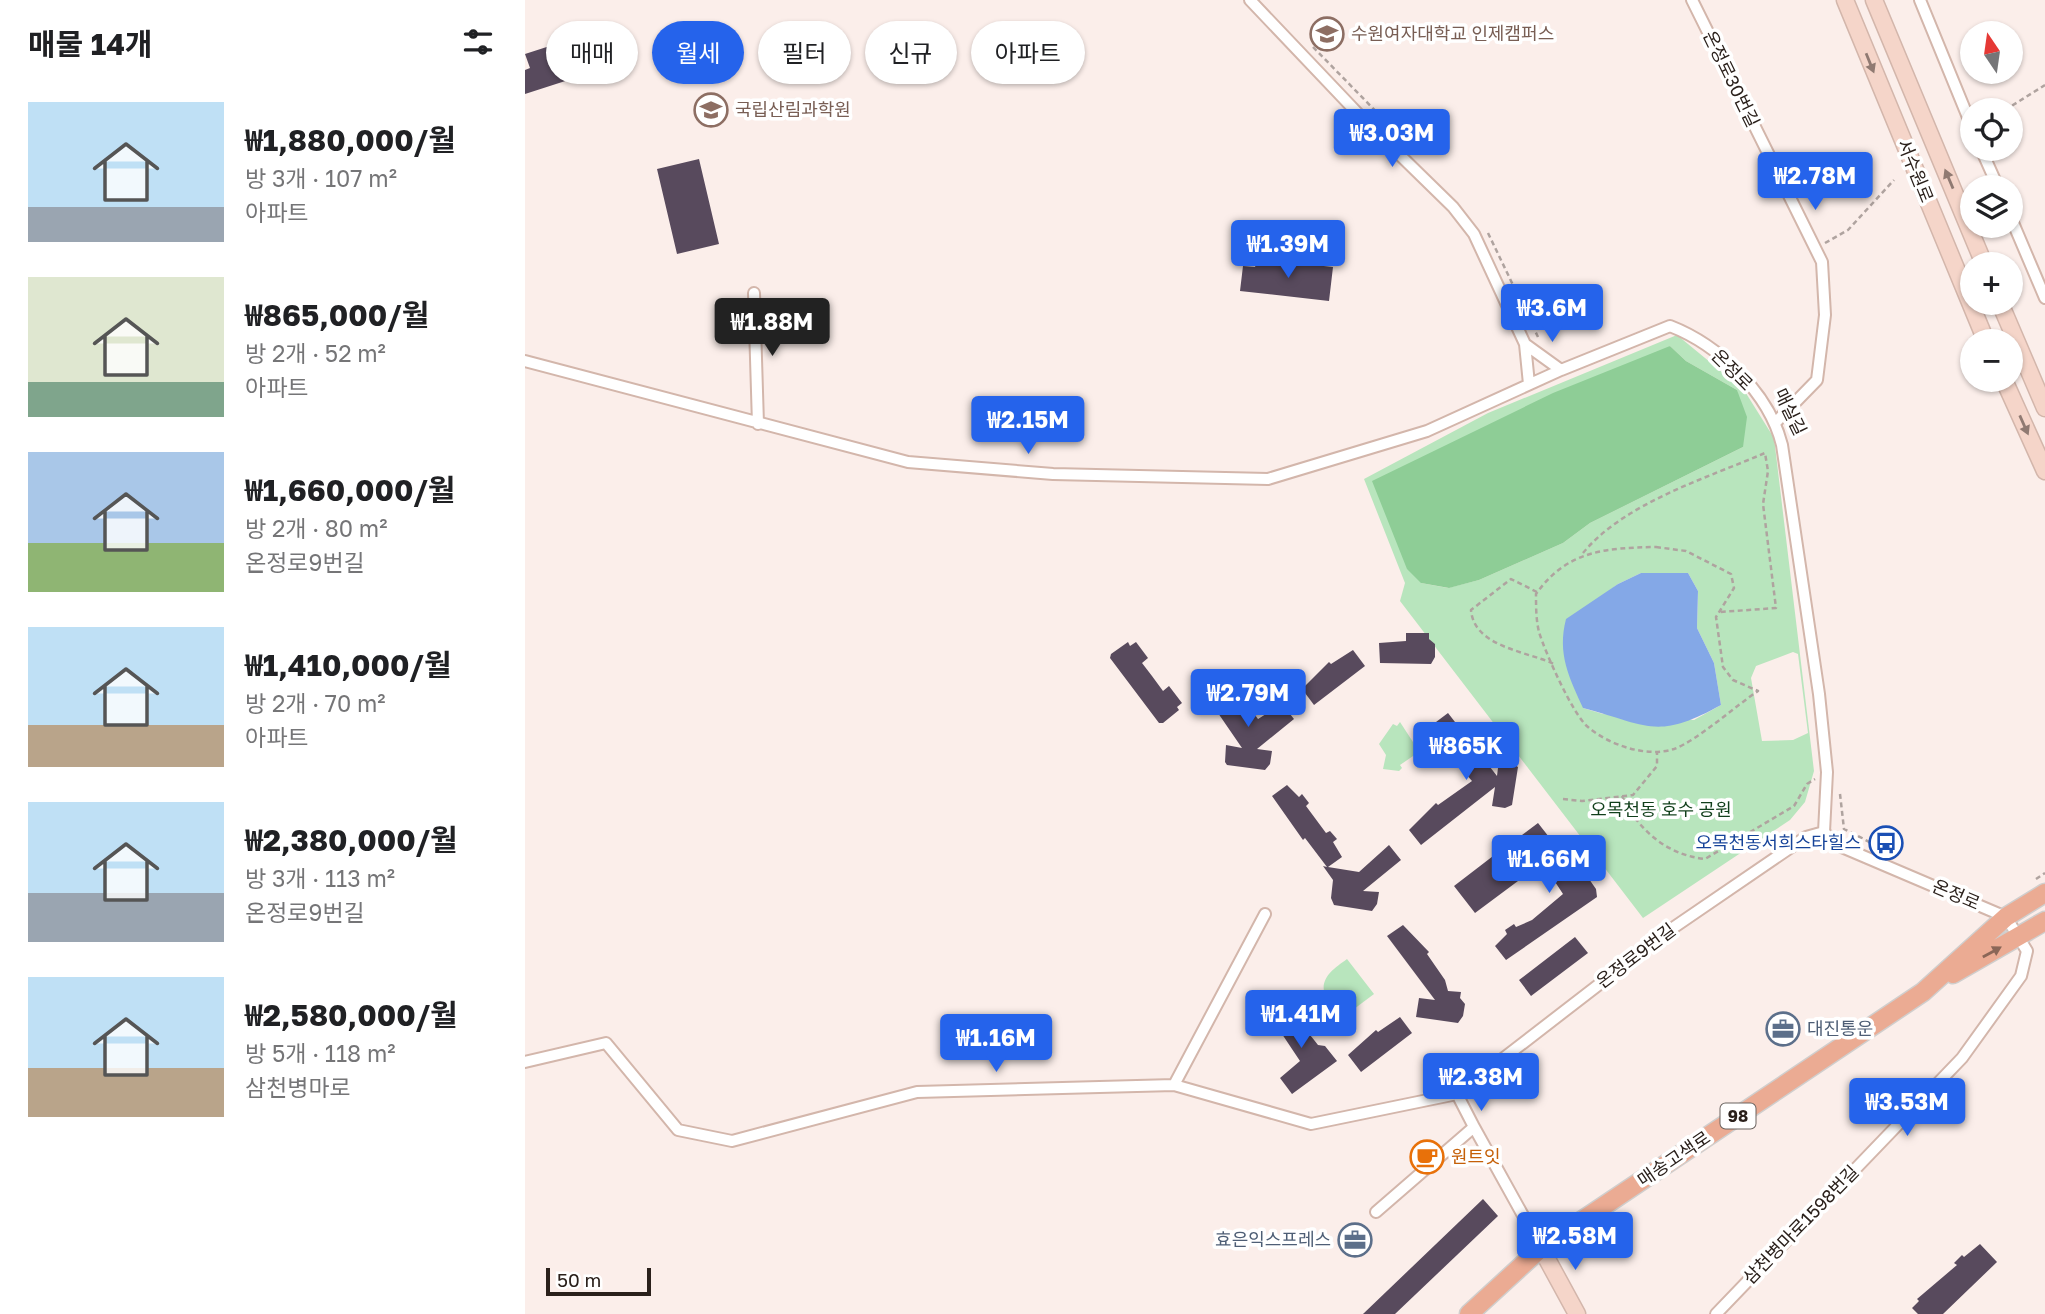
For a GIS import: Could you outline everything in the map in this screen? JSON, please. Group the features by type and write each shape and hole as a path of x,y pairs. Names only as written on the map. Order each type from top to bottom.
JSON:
{"main road":[{"name":"매송고색로","path":"1923,992 2040,886"},
{"name":"매송고색로","path":"1469,1314 1541,1248 1923,992 2045,921"}],"street":[{"path":"1250,0 1365,121 1453,207 1474,234 1525,344 1529,384"},
{"name":"온정로30번길","path":"1692,0 1822,262 1825,315 1817,380 1776,422"},
{"name":"서수원로","path":"1845,0 1981,329"},
{"name":"서수원로","path":"1874,0 1979,252"},
{"path":"1920,0 1960,98"},
{"path":"2020,238 2045,298"},
{"path":"754,293 758,424"},
{"path":"2005,315 2045,408"},
{"name":"온정로","path":"1561,370 1670,326 1695,336 1749,384 1776,422 1817,680 1827,772 1824,832 1837,845 2006,917"},
{"path":"1525,344 1561,370"},
{"path":"525,361 908,462 1053,474 1268,479 1427,431 1561,370"},
{"path":"2009,392 2045,471"},
{"name":"온정로9번길","path":"1457,1094 1667,932 1806,837 1824,832"},
{"path":"1174,1085 1265,914"},
{"path":"2006,917 2019,937"},
{"name":"삼천병마로1598번길","path":"1716,1314 1962,1058 2021,976 2027,951 2019,937"},
{"path":"525,1062 606,1043 678,1130 732,1141 917,1092 1174,1085 1311,1124 1457,1094 1577,1314"},
{"path":"1376,1212 1474,1127"}],"path":[{"path":"1305,38 1399,135"},
{"path":"2023,99 2045,85"},
{"path":"1816,248 1848,230 1894,180"},
{"path":"1481,224 1490,235 1538,338 1546,345"},
{"path":"1581,554 1656,547 1686,551 1731,573 1734,588 1716,617 1723,667 1733,680 1758,691 1687,743 1672,750 1647,753 1622,746 1588,727 1573,709 1539,631 1537,592 1547,578 1581,554 1594,539 1632,513 1765,453 1768,471 1763,504 1776,608 1720,612"},
{"path":"1537,592 1511,579 1481,600 1471,610 1472,618 1490,641 1533,654 1554,664"},
{"path":"1563,799 1582,801 1633,795 1657,766 1657,752"},
{"path":"1622,796 1631,816 1646,832 1667,847 1691,858 1705,859 1794,806 1807,784 1827,772"},
{"path":"1839,789 1844,829 1902,859"},
{"path":"2040,886 2045,873"}],"green space":[{"name":"오목천동 호수 공원","path":"1677,335 1744,390 1774,438 1814,771 1805,802 1790,820 1643,918 1400,601 1405,583 1364,479 1488,413","holes":["1670,346 1686,361 1737,390 1743,447 1590,523 1563,543 1479,580 1448,588 1421,583","1641,573 1688,573 1698,591 1697,628 1714,663 1721,705 1694,720 1603,714 1583,708 1597,600 1618,584","1793,652 1798,654 1808,733 1793,740 1762,741 1751,678 1756,666"]},
{"path":"1670,346 1686,361 1737,390 1747,417 1743,447 1590,523 1563,543 1479,580 1449,588 1421,583 1407,569 1372,481 1553,393"},
{"path":"1400,722 1413,742 1416,754 1400,765 1402,768 1399,771 1383,769 1386,755 1379,744 1393,724 1397,726"},
{"path":"1347,959 1374,994 1354,1009 1342,1010 1326,999 1324,986 1332,971"}],"water":[{"path":"1641,573 1688,573 1698,591 1697,628 1714,663 1721,705 1681,723 1666,726 1638,724 1583,708 1566,665 1563,643 1566,619 1618,584"}],"building":[{"path":"546,47 546,84 556,84 525,94 525,70 530,68 525,54"},
{"path":"699,159 719,244 677,254 657,169"},
{"path":"1258,259 1333,267 1329,301 1240,291 1243,266 1255,267"},
{"path":"1406,633 1429,633 1429,639 1435,644 1435,657 1431,664 1380,663 1379,643 1406,641"},
{"path":"1128,642 1130,646 1136,642 1148,658 1142,663 1163,691 1169,686 1182,703 1177,707 1179,710 1163,723 1159,723 1110,658 1111,654"},
{"path":"1353,650 1365,666 1314,705 1302,689 1329,662 1331,664"},
{"path":"1222,686 1234,698 1242,698 1258,719 1282,704 1294,719 1257,749 1272,751 1270,764 1265,770 1227,765 1225,762 1226,745 1242,748 1207,697"},
{"path":"1448,713 1497,776 1499,760 1511,762 1518,767 1512,805 1505,808 1492,806 1495,787 1421,845 1409,830 1436,803 1438,805 1472,781 1444,749 1446,747 1432,725"},
{"path":"1287,785 1299,797 1302,794 1309,803 1306,806 1326,833 1330,831 1337,839 1333,842 1342,857 1328,867 1359,872 1389,845 1401,860 1363,891 1379,892 1377,904 1372,911 1334,905 1331,898 1333,880 1323,866 1327,867 1305,838 1303,840 1272,796"},
{"path":"1538,823 1581,878 1589,879 1596,889 1597,897 1506,960 1495,946 1507,934 1505,930 1514,924 1516,927 1532,920 1563,894 1544,865 1541,867 1534,858 1537,856 1522,835"},
{"path":"1497,853 1518,881 1475,913 1454,886"},
{"path":"1403,925 1429,952 1427,954 1445,980 1448,991 1461,992 1460,998 1465,1004 1463,1016 1458,1023 1416,1017 1419,998 1435,1000 1387,936"},
{"path":"1575,937 1588,953 1531,996 1519,980"},
{"path":"1285,1005 1296,1017 1300,1014 1307,1023 1303,1026 1318,1045 1325,1046 1337,1061 1292,1094 1280,1078 1300,1061 1270,1016"},
{"path":"1400,1017 1412,1033 1361,1072 1348,1055 1376,1030 1378,1032"},
{"path":"1483,1199 1498,1216 1395,1314 1363,1314"},
{"path":"1980,1244 1997,1262 1943,1314 1918,1314 1912,1308 1919,1301 1917,1299 1957,1265 1954,1263 1962,1255 1964,1257"}],"place":[{"name":"수원여자대학교 인제캠퍼스","path":"1327,34"},
{"name":"국립산림과학원","path":"711,110"},
{"name":"오목천동서희스타힐스","path":"1886,843"},
{"name":"대진통운","path":"1783,1029"},
{"name":"원트잇","path":"1427,1157"},
{"name":"효은익스프레스","path":"1355,1240"}]}
